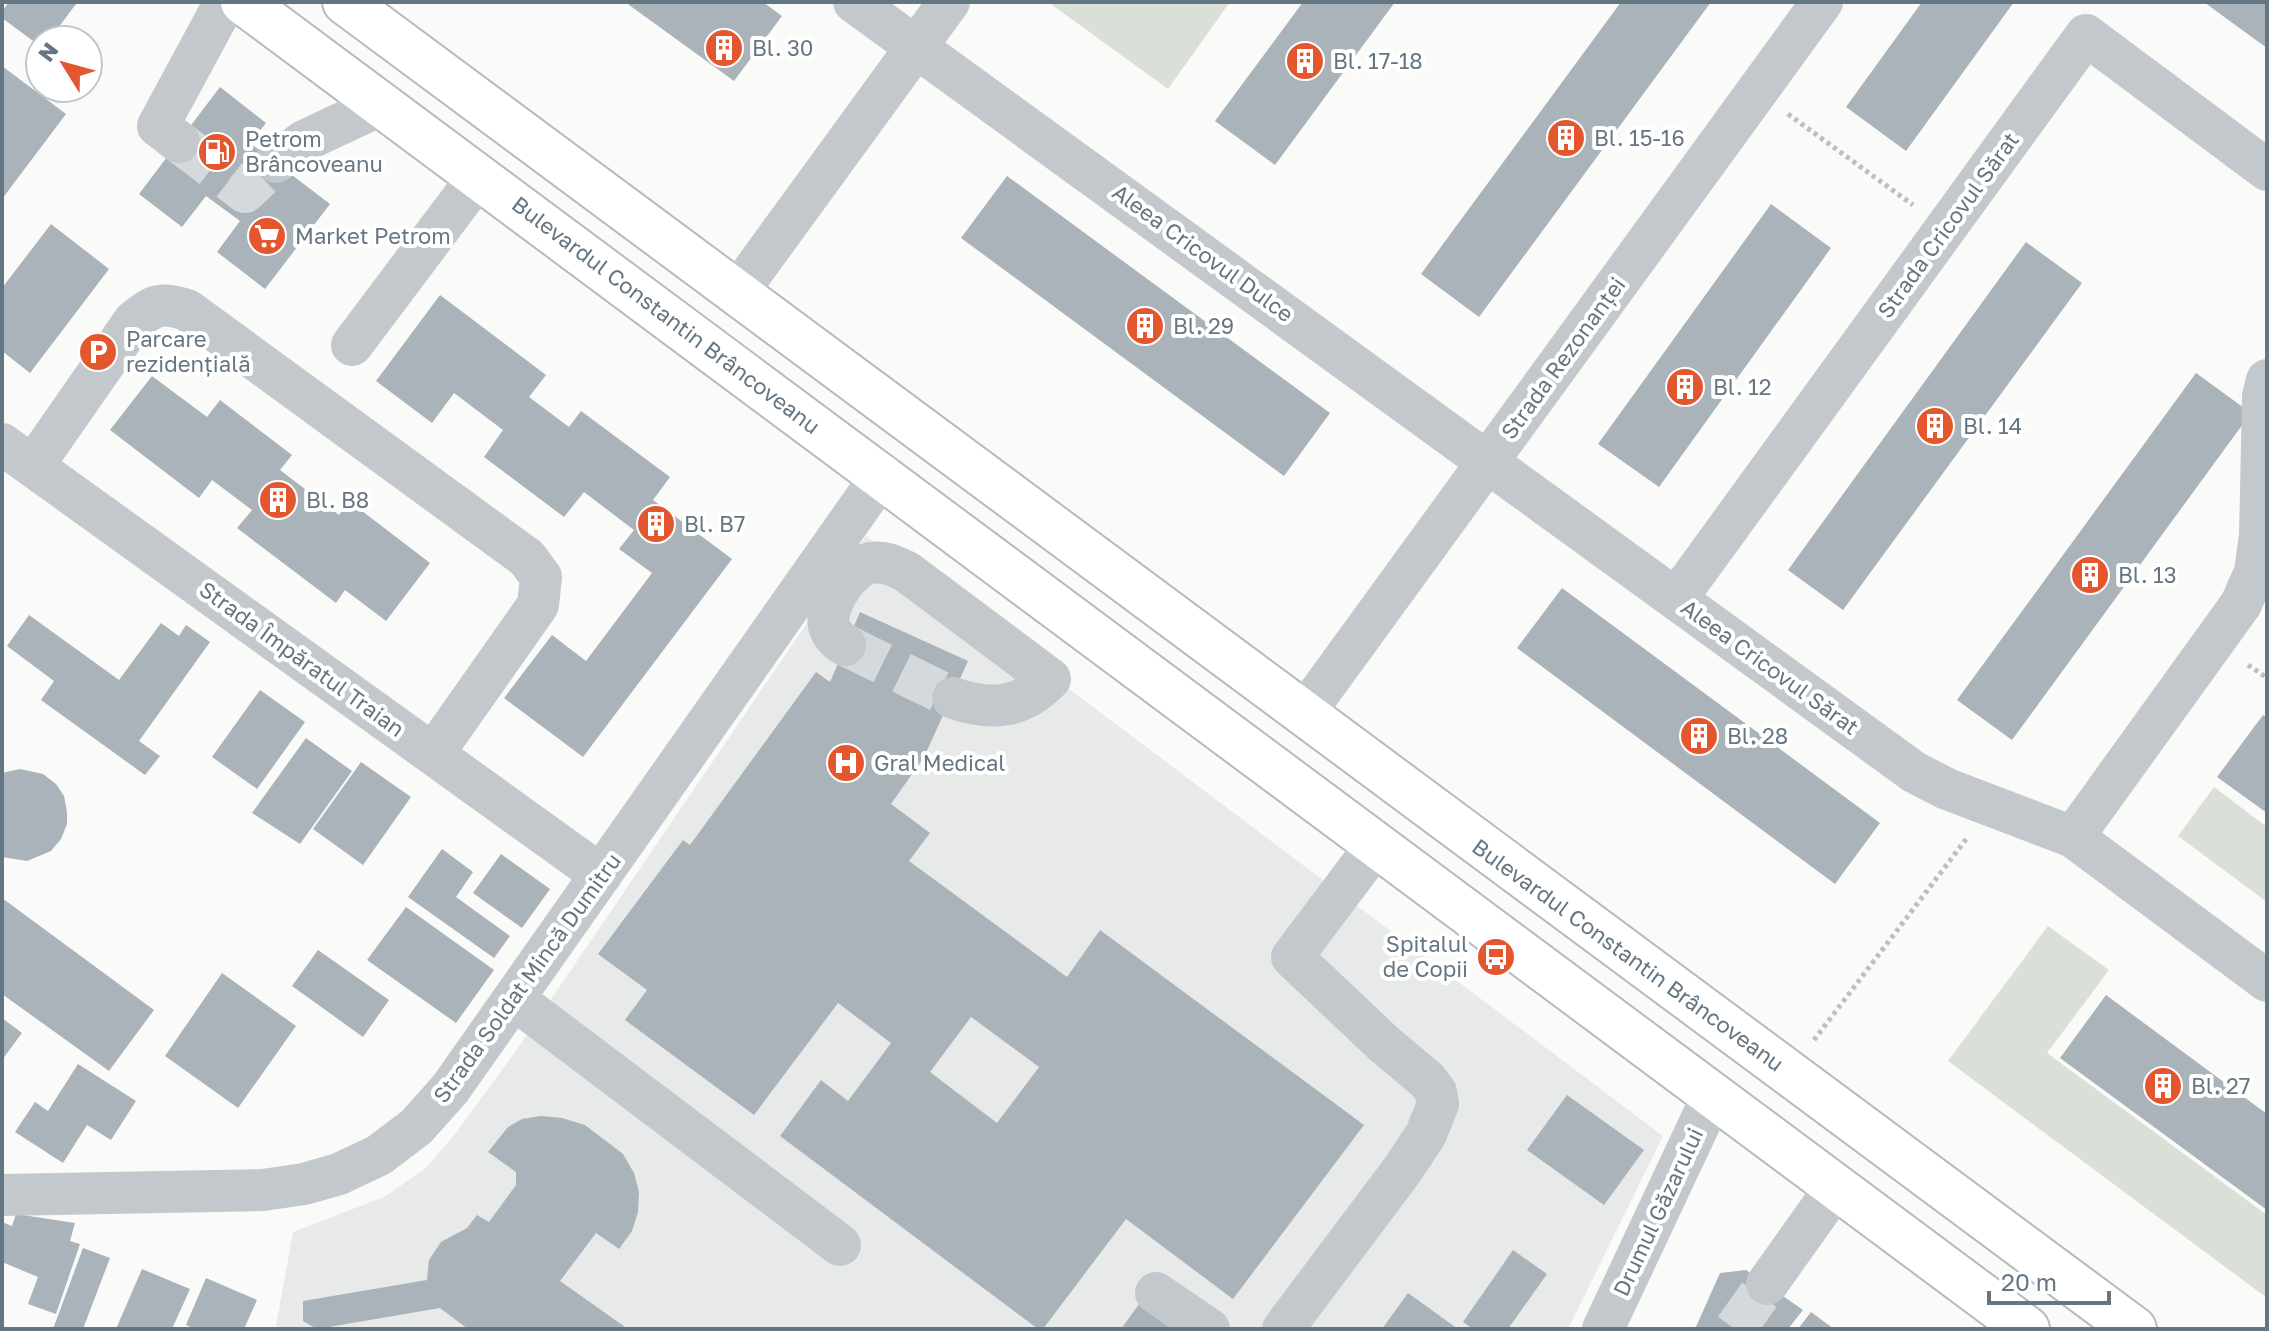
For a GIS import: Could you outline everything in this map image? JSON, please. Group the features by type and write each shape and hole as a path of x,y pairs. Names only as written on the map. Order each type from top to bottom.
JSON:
{"main road":[{"name":"Bulevardul Constantin Brâncoveanu","path":"243,2 2027,1329"},
{"name":"Bulevardul Constantin Brâncoveanu","path":"345,2 2134,1329"},
{"path":"1088,629 1122,580"}],"street":[{"path":"179,142 158,126 225,2"},
{"name":"Aleea Cricovul Dulce","path":"854,2 1488,461"},
{"path":"737,293 949,2"},
{"name":"Strada Rezonanței","path":"1304,714 1822,2"},
{"name":"Strada Cricovul Sărat","path":"1677,598 2086,35 2267,170"},
{"path":"276,162 304,141 383,104"},
{"path":"352,345 479,176"},
{"path":"17,455 134,321 150,308 167,303 187,310 237,345 527,558 541,577 538,605 433,754"},
{"path":"2073,837 2241,604 2255,572 2260,536 2263,396 2267,380"},
{"name":"Strada Împăratul Traian","path":"17,455 601,875"},
{"name":"Aleea Cricovul Sărat","path":"1488,461 1914,772 1947,789 2073,837 2267,981"},
{"name":"Strada Soldat Mincă Dumitru","path":"2,1195 263,1190 304,1184 339,1174 379,1155 416,1127 450,1089 882,475"},
{"path":"845,645 838,641 829,626 833,601 853,572 863,565 884,563 907,572 1050,679"},
{"path":"953,698 980,706 1008,706 1033,695 1050,679 1088,629"},
{"path":"1283,1329 1403,1169 1426,1134 1438,1104 1436,1092 1427,1080 1292,957 1377,844"},
{"path":"514,999 840,1245"},
{"name":"Drumul Găzarului","path":"1603,1329 1713,1095"},
{"path":"1767,1284 1836,1187"},
{"path":"1156,1293 1209,1329"}],"path":[{"path":"1757,92 1946,229"},
{"path":"1789,1073 1991,806"}],"shaded area":[{"path":"1048,2 1230,2 1168,89"},
{"path":"866,536 1663,1136 1568,1329 287,1329 276,1326 293,1232 384,1197 425,1169 456,1133 520,1045"},
{"path":"2214,787 2267,827 2267,902 2178,836"},
{"path":"2048,926 2109,970 2047,1053 2267,1215 2267,1298 1948,1061"}],"building":[{"path":"9,2 76,4 61,24 24,24 24,34 2,18 2,11"},
{"name":"Bl. 30","path":"625,2 763,2 782,16 734,81"},
{"name":"Bl. 17-18","path":"1303,2 1395,2 1275,165 1215,121"},
{"name":"Bl. 15-16","path":"1621,2 1711,2 1479,317 1421,274"},
{"path":"1922,2 2014,2 1906,151 1846,107"},
{"path":"2204,2 2267,2 2267,48 2227,19"},
{"path":"2,66 24,82 24,104 53,104 66,114 2,199"},
{"name":"Petrom Brâncoveanu","path":"220,87 266,123 250,143 330,204 265,289 217,252 240,221 206,196 182,227 139,194"},
{"name":"Bl. 29","path":"1007,176 1330,413 1284,476 961,238"},
{"name":"Bl. 12","path":"1771,204 1831,248 1659,487 1598,444"},
{"path":"51,224 109,269 30,373 2,351 2,288"},
{"name":"Bl. 14","path":"2026,242 2082,283 1843,610 1788,570"},
{"name":"Bl. B7","path":"440,295 546,375 529,397 569,427 581,411 670,477 653,500 732,559 583,757 504,698 552,635 586,661 652,573 619,549 634,530 584,492 564,517 484,457 503,430 454,393 432,423 376,381"},
{"name":"Bl. 13","path":"2196,373 2251,413 2012,740 1957,700"},
{"name":"Bl. B8","path":"152,376 207,417 220,400 292,455 280,470 339,515 349,501 430,563 386,621 345,590 336,603 237,528 252,510 212,480 199,498 110,430"},
{"name":"Bl. 28","path":"1562,588 1880,823 1835,884 1517,648"},
{"path":"860,612 968,661 924,757 891,804 930,833 909,861 1067,977 1100,930 1364,1125 1233,1299 1126,1219 1043,1329 1038,1329 780,1136 821,1080 848,1101 891,1043 838,1003 754,1115 625,1020 647,990 598,954 683,840 690,845 816,672 830,682","holes":["971,1017 1039,1067 997,1123 930,1072"]},
{"path":"29,615 119,680 161,623 179,636 186,625 210,642 139,741 160,756 145,775 41,700 54,681 7,646"},
{"path":"260,690 305,722 257,789 212,757"},
{"path":"2263,715 2267,717 2267,813 2217,777"},
{"path":"306,738 352,771 300,844 252,813"},
{"path":"361,762 411,797 363,865 313,829"},
{"path":"20,769 43,774 56,784 64,796 67,812 67,824 61,839 51,851 27,861 2,857 2,773"},
{"path":"442,849 473,872 456,897 510,936 494,958 408,897"},
{"path":"501,854 550,889 522,928 473,893"},
{"path":"2,898 154,1010 109,1071 2,994"},
{"path":"406,907 494,970 456,1023 367,960"},
{"path":"318,950 389,1000 363,1037 292,986"},
{"path":"222,973 296,1026 238,1108 165,1056"},
{"name":"Bl. 27","path":"2106,995 2267,1114 2267,1210 2060,1058"},
{"path":"2,1018 22,1033 2,1060"},
{"path":"78,1064 136,1101 111,1140 87,1125 63,1163 15,1132 35,1102 48,1111"},
{"path":"1567,1095 1644,1150 1604,1205 1527,1150"},
{"path":"541,1116 585,1125 623,1154 634,1173 639,1192 638,1212 632,1231 619,1249 596,1233 560,1281 628,1329 468,1329 440,1308 317,1329 303,1321 303,1301 427,1280 429,1260 441,1242 467,1228 477,1215 489,1222 516,1185 516,1172 488,1152 508,1127 522,1119"},
{"path":"16,1214 75,1223 70,1241 80,1244 56,1314 28,1304 38,1277 2,1262 2,1222 12,1226"},
{"path":"83,1248 110,1258 83,1329 53,1329"},
{"path":"1513,1250 1547,1274 1508,1329 1473,1329 1463,1322"},
{"path":"142,1269 190,1289 172,1329 116,1329"},
{"path":"1746,1270 1803,1310 1788,1329 1695,1329 1720,1273"},
{"path":"206,1278 257,1300 244,1329 195,1329 186,1325"},
{"path":"1408,1293 1458,1329 1382,1329"},
{"path":"1142,1300 1182,1329 1121,1329"},
{"path":"1811,1312 1834,1329 1798,1329"}],"tunnel":[{"path":"179,142 245,192 276,162"},
{"path":"845,645 953,698"},
{"path":"1735,1329 1767,1284"}],"place":[{"name":"Bl. 30","path":"724,48"},
{"name":"Bl. 17-18","path":"1305,61"},
{"name":"Bl. 15-16","path":"1566,138"},
{"name":"Petrom Brâncoveanu","path":"217,152"},
{"name":"Market Petrom","path":"267,236"},
{"name":"Bl. 29","path":"1145,326"},
{"name":"Parcare rezidențială","path":"98,352"},
{"name":"Bl. 12","path":"1685,387"},
{"name":"Bl. 14","path":"1935,426"},
{"name":"Bl. B8","path":"278,500"},
{"name":"Bl. B7","path":"656,524"},
{"name":"Bl. 13","path":"2090,575"},
{"name":"Bl. 28","path":"1699,736"},
{"name":"Gral Medical","path":"846,763"},
{"name":"Spitalul de Copii","path":"1496,957"},
{"name":"Bl. 27","path":"2163,1086"}]}
